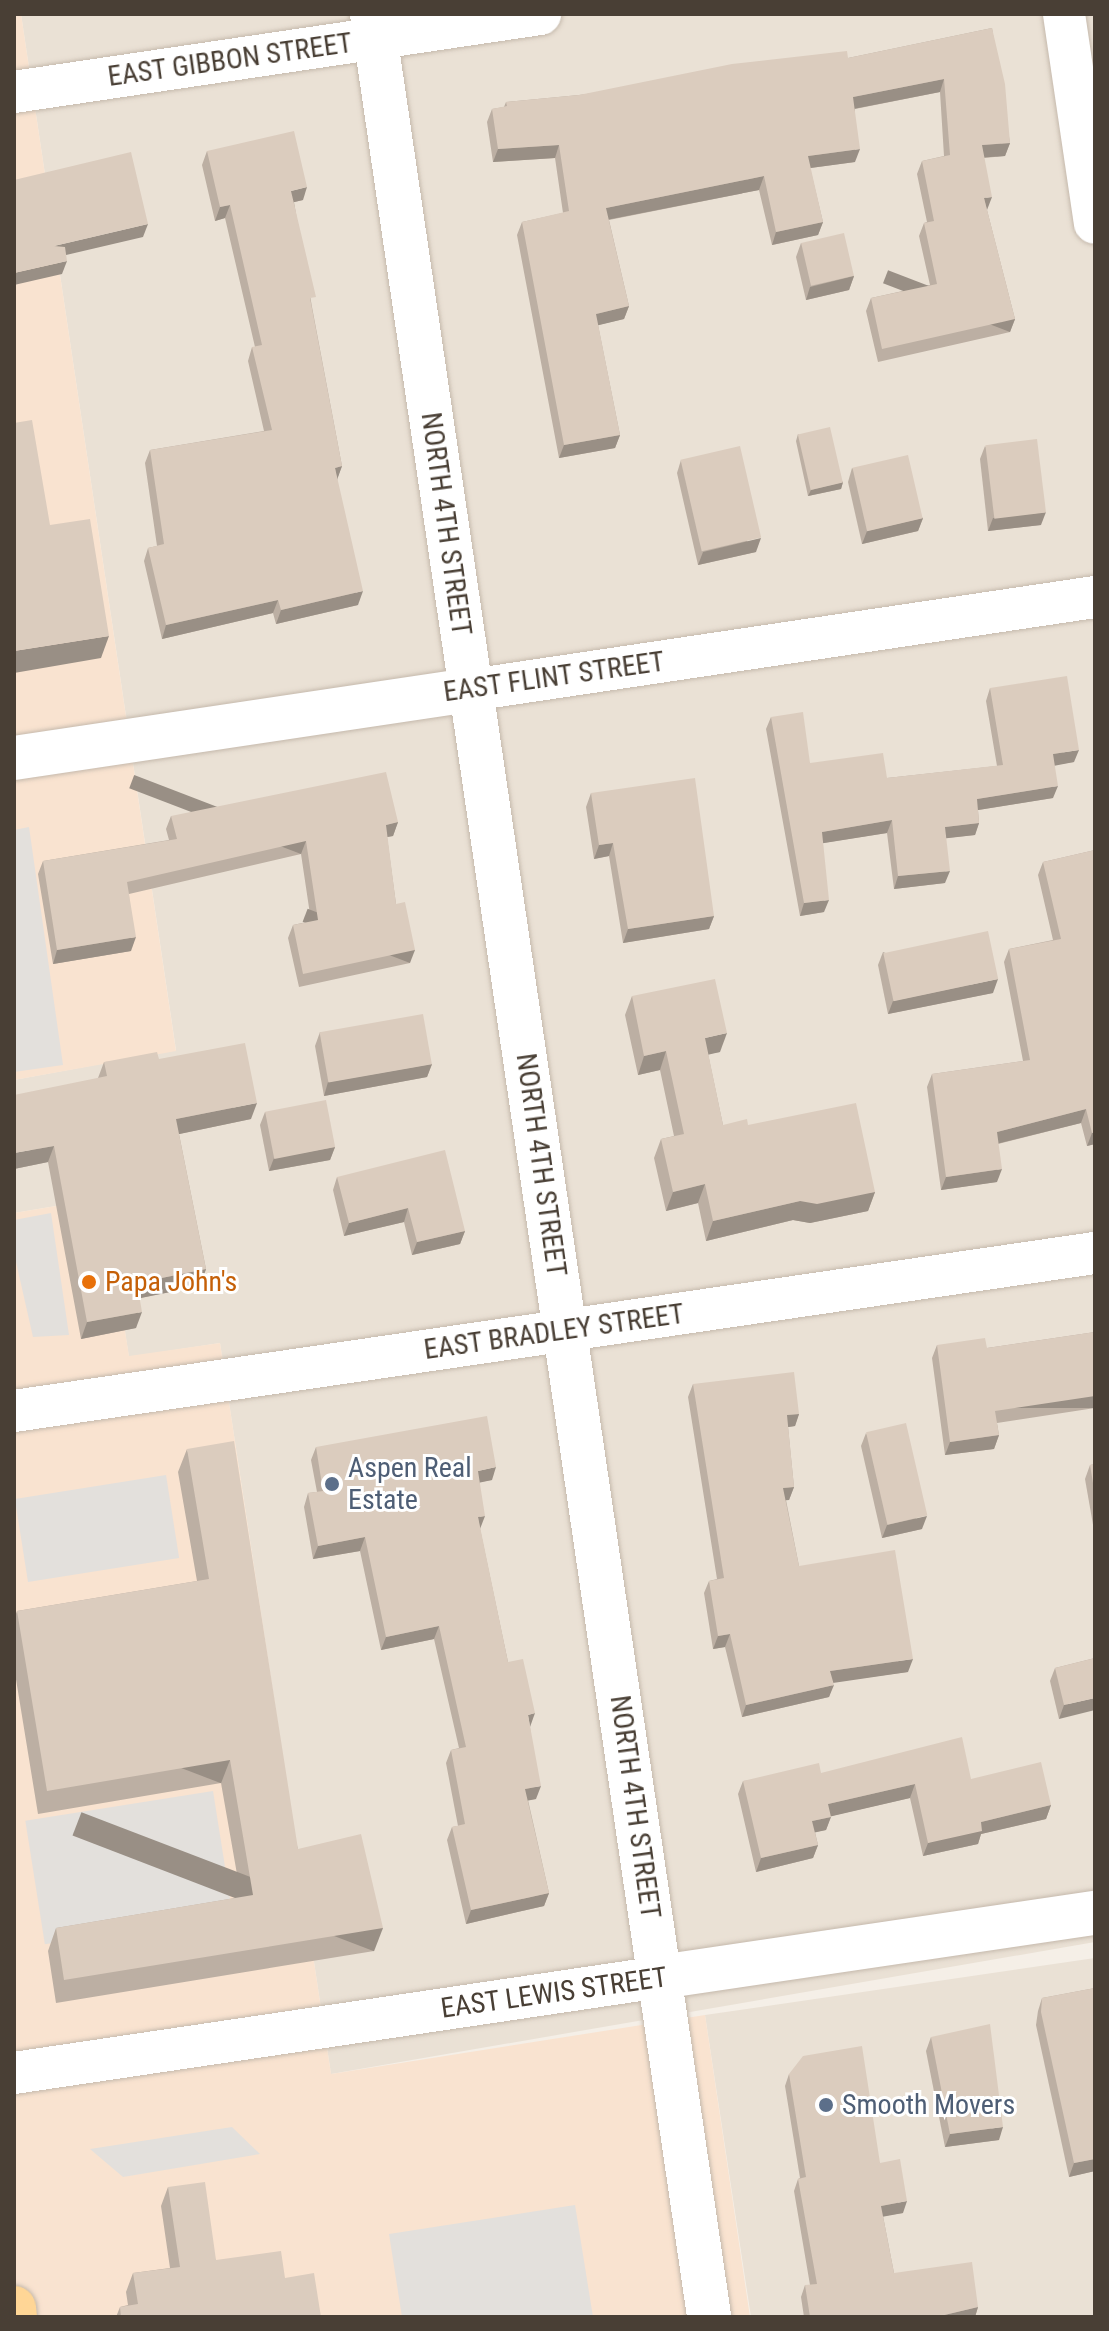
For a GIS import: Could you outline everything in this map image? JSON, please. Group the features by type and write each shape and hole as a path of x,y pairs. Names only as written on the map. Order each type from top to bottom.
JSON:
{"main road":[{"path":"14,2308 15,2317"}],"street":[{"name":"EAST GIBBON STREET","path":"14,92 374,26 540,14"},
{"path":"1064,14 1095,223"},
{"name":"NORTH 4TH STREET","path":"374,26 709,2317"},
{"name":"EAST FLINT STREET","path":"14,758 1095,597"},
{"name":"EAST BRADLEY STREET","path":"14,1411 1095,1253"},
{"name":"EAST LEWIS STREET","path":"14,2073 1095,1913"}],"shaded area":[{"path":"14,14 21,14 176,1051 14,1080"},
{"path":"21,14 1095,14 1095,1942 331,2074 220,1343 129,1357 104,1198 14,1213 14,1080 176,1050"},
{"path":"29,827 63,1065 14,1072 14,830"},
{"path":"104,1198 129,1356 220,1343 331,2074 705,2015 750,2317 14,2317 14,1213"},
{"path":"51,1213 69,1335 33,1337 14,1253 14,1220"},
{"path":"166,1475 179,1558 28,1582 15,1499"},
{"path":"213,1791 233,1914 45,1944 25,1821"},
{"path":"1095,1958 1095,2317 751,2317 705,2015"},
{"path":"232,2127 260,2154 123,2177 90,2149"},
{"path":"575,2205 593,2317 402,2317 389,2234"}],"building":[{"path":"992,28 1005,84 1010,143 982,145 992,197 984,198 1015,319 882,349 871,298 937,284 924,223 934,221 922,161 950,155 944,79 853,97 860,149 808,156 823,222 776,232 764,176 606,208 629,306 596,314 620,435 564,445 522,222 569,211 559,145 498,149 492,109 507,106 506,102 579,95 732,64 847,51 848,58"},
{"path":"294,131 307,187 291,191 316,297 310,298 342,466 335,468 363,591 281,610 278,600 166,625 148,548 164,544 150,450 272,430 252,347 262,345 230,205 220,207 207,151"},
{"path":"131,152 148,224 54,246 65,247 67,261 14,273 14,180"},
{"path":"844,233 854,276 811,286 801,243"},
{"path":"32,420 50,525 90,519 109,636 14,651 14,423"},
{"path":"830,427 843,483 811,490 798,434"},
{"path":"1037,439 1046,512 994,519 985,445"},
{"path":"740,446 761,538 702,551 681,460"},
{"path":"908,455 923,518 867,531 852,468"},
{"path":"1067,676 1079,750 1053,754 1058,786 977,799 979,823 945,827 950,871 898,876 892,820 822,832 829,900 804,903 771,717 803,712 810,763 883,753 887,778 1003,765 990,688"},
{"path":"386,772 398,822 386,825 396,904 405,902 415,950 303,974 293,925 318,920 306,841 127,882 136,937 57,950 43,861 177,839 171,816"},
{"path":"695,778 714,916 628,929 613,843 599,845 591,793"},
{"path":"1095,850 1095,1132 1092,1133 1086,1109 997,1132 1002,1169 946,1177 932,1074 1030,1060 1009,949 1061,939 1043,862"},
{"path":"988,931 998,979 894,1001 883,953"},
{"path":"715,979 727,1033 705,1038 723,1125 747,1119 748,1125 856,1103 875,1192 817,1204 800,1201 713,1221 705,1184 673,1192 661,1139 684,1134 666,1051 644,1056 632,996"},
{"path":"423,1014 432,1064 328,1082 320,1032"},
{"path":"245,1043 257,1103 176,1119 206,1269 137,1283 142,1312 87,1322 54,1146 14,1153 14,1095 107,1076 104,1062 157,1052 159,1059"},
{"path":"326,1100 335,1147 274,1159 265,1112"},
{"path":"445,1150 465,1231 417,1242 408,1208 349,1223 337,1177"},
{"path":"1095,1332 1095,1396 995,1411 999,1435 950,1442 937,1345 985,1338 987,1348"},
{"path":"794,1372 799,1414 787,1415 794,1487 783,1488 799,1566 895,1550 913,1659 830,1671 834,1685 746,1705 730,1634 718,1636 709,1581 724,1578 693,1384"},
{"path":"487,1416 496,1467 478,1471 485,1516 478,1517 508,1662 523,1659 535,1713 528,1715 541,1786 525,1789 549,1893 471,1910 452,1827 465,1824 451,1750 466,1747 439,1626 386,1637 365,1537 318,1546 308,1493 323,1491 316,1447"},
{"path":"906,1423 927,1516 887,1525 866,1432"},
{"path":"234,1441 298,1849 361,1834 383,1928 64,1980 56,1928 253,1895 230,1760 47,1791 17,1611 209,1579 187,1449"},
{"path":"1095,1464 1095,1495 1090,1465"},
{"path":"1095,1658 1095,1698 1064,1705 1055,1668"},
{"path":"962,1737 971,1779 1041,1762 1051,1805 981,1822 982,1831 928,1843 915,1784 828,1804 831,1817 812,1821 818,1845 761,1858 743,1781 819,1763 821,1773"},
{"path":"1095,1988 1095,2159 1074,2163 1041,2012 1042,1998"},
{"path":"990,2024 1003,2127 950,2134 931,2037"},
{"path":"862,2046 880,2163 900,2159 907,2201 881,2206 894,2273 972,2262 978,2307 936,2317 810,2317 805,2285 817,2284 798,2179 806,2177 789,2074 803,2056"},
{"path":"205,2182 216,2260 281,2251 285,2278 314,2273 321,2317 121,2317 120,2307 138,2304 133,2273 180,2267 168,2187"}],"place":[{"name":"Papa John's","path":"89,1282"},
{"name":"Aspen Real Estate","path":"332,1484"},
{"name":"Smooth Movers","path":"826,2105"}]}
